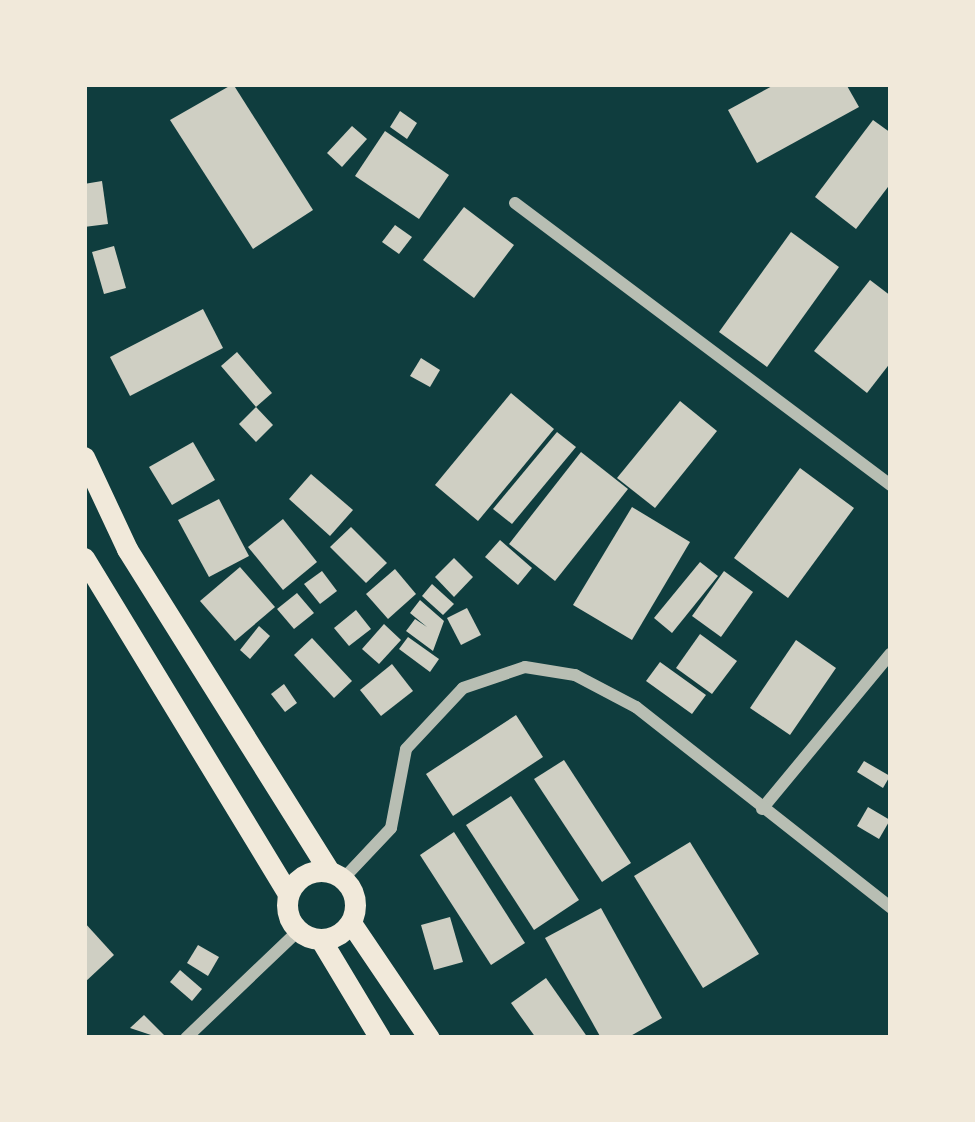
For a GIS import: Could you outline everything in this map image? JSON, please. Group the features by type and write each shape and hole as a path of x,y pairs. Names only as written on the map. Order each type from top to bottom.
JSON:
{"main road":[{"path":"84,457 127,550 336,875 351,923 429,1038"},
{"path":"84,558 191,749 288,893 297,932 321,940 380,1038"},
{"path":"288,893 336,875"},
{"path":"321,940 351,923"}],"street":[{"path":"515,203 891,485"},
{"path":"762,809 891,653"},
{"path":"336,875 391,828 406,749 463,688 525,667 575,675 637,707 891,908"},
{"path":"186,1038 297,932"}],"building":[{"path":"233,84 313,210 253,249 170,120"},
{"path":"776,84 846,84 859,107 757,163 728,110"},
{"path":"400,111 417,123 407,139 390,127"},
{"path":"873,120 891,133 891,183 856,229 815,197"},
{"path":"352,126 367,139 342,167 327,153"},
{"path":"385,131 449,175 419,219 355,176"},
{"path":"102,181 108,224 84,227 84,184"},
{"path":"464,207 514,245 474,298 423,260"},
{"path":"395,225 412,237 399,254 382,242"},
{"path":"791,232 839,267 767,367 719,332"},
{"path":"114,246 126,288 104,294 92,252"},
{"path":"870,280 891,296 891,362 867,393 814,351"},
{"path":"203,309 223,348 130,396 110,357"},
{"path":"237,352 272,393 256,407 221,366"},
{"path":"421,358 440,370 430,387 410,376"},
{"path":"511,393 554,429 478,521 435,485"},
{"path":"680,401 717,431 655,508 617,478"},
{"path":"256,407 273,425 256,442 239,424"},
{"path":"557,432 576,447 512,524 493,509"},
{"path":"193,442 215,480 172,505 149,467"},
{"path":"581,452 628,489 555,581 509,544"},
{"path":"800,468 854,508 788,598 734,558"},
{"path":"311,474 353,510 330,536 289,499"},
{"path":"219,499 249,556 209,577 178,520"},
{"path":"632,507 690,542 632,640 573,605"},
{"path":"283,519 317,562 283,590 248,547"},
{"path":"351,527 387,563 366,583 330,547"},
{"path":"500,540 532,568 518,585 485,557"},
{"path":"454,558 473,577 454,597 435,577"},
{"path":"700,562 718,576 672,633 654,618"},
{"path":"240,567 275,607 235,641 200,601"},
{"path":"395,569 416,594 388,619 366,594"},
{"path":"322,571 337,591 320,604 304,584"},
{"path":"724,571 753,592 721,637 692,616"},
{"path":"432,584 454,604 443,615 422,596"},
{"path":"297,593 314,613 294,629 277,609"},
{"path":"420,600 444,621 433,651 406,631 415,619 427,627 410,613"},
{"path":"467,608 481,635 461,645 447,618"},
{"path":"356,610 371,629 349,646 334,628"},
{"path":"384,624 401,640 379,664 362,649"},
{"path":"259,626 270,636 250,659 240,650"},
{"path":"700,634 737,661 712,694 676,668"},
{"path":"408,637 439,659 430,672 399,649"},
{"path":"312,638 352,681 334,698 294,655"},
{"path":"796,640 836,668 790,735 750,708"},
{"path":"660,662 706,695 692,714 646,681"},
{"path":"392,664 413,691 381,716 360,690"},
{"path":"284,684 297,703 285,712 271,694"},
{"path":"516,715 543,757 453,816 426,774"},
{"path":"564,760 631,863 602,882 534,779"},
{"path":"864,761 890,776 883,788 857,772"},
{"path":"511,796 579,900 534,930 466,825"},
{"path":"868,807 890,820 879,839 857,826"},
{"path":"454,832 525,943 491,965 420,855"},
{"path":"690,842 759,954 703,988 634,876"},
{"path":"601,908 662,1018 627,1038 601,1038 545,938"},
{"path":"450,917 463,962 434,970 421,925"},
{"path":"84,922 114,955 84,983"},
{"path":"198,945 219,957 208,976 187,963"},
{"path":"180,970 202,989 192,1001 170,982"},
{"path":"546,978 588,1038 536,1038 511,1003"},
{"path":"144,1015 164,1035 160,1038 130,1028"}]}
